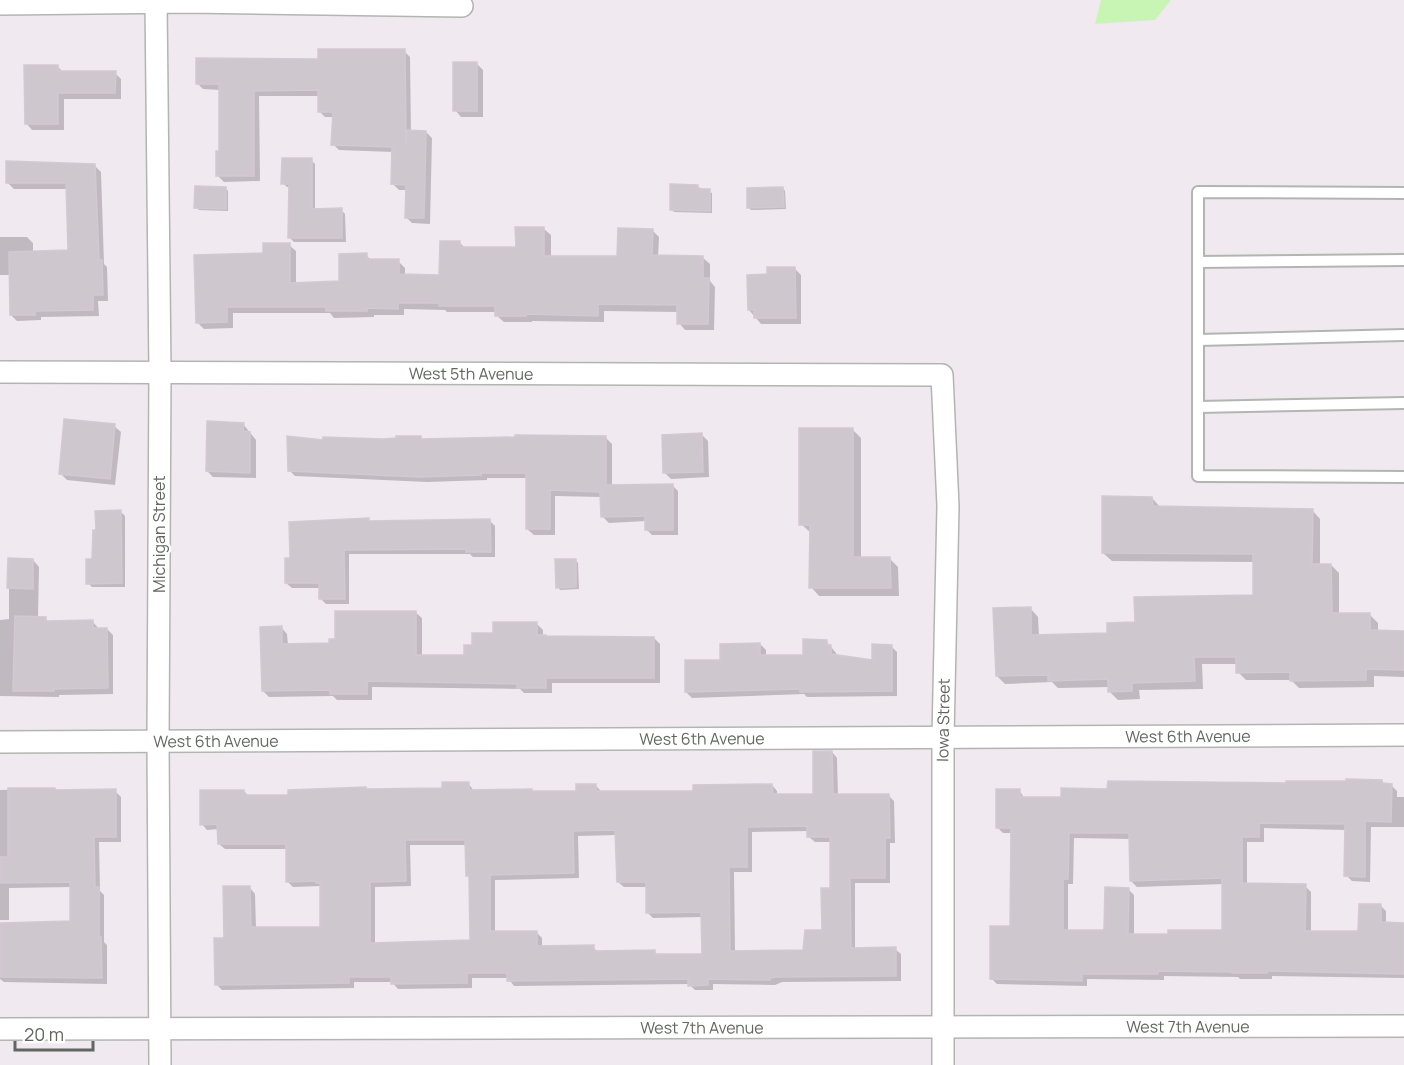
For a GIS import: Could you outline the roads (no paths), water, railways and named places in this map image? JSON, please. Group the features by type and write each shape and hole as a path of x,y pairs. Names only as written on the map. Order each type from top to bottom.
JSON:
{"street":[{"path":"0,4 151,2 462,6"},
{"name":"Michigan Street","path":"151,2 160,372 158,741 160,1065"},
{"name":"West 5th Avenue","path":"0,372 942,375"},
{"name":"Iowa Street","path":"942,375 948,506 943,738 943,1065"},
{"name":"West 6th Avenue","path":"0,742 1404,735"},
{"name":"West 7th Avenue","path":"0,1029 1404,1026"}],"lane":[{"path":"1404,193 1197,192 1197,476 1404,477"},
{"path":"1197,262 1404,260"},
{"path":"1197,340 1404,335"},
{"path":"1197,407 1404,403"}]}
